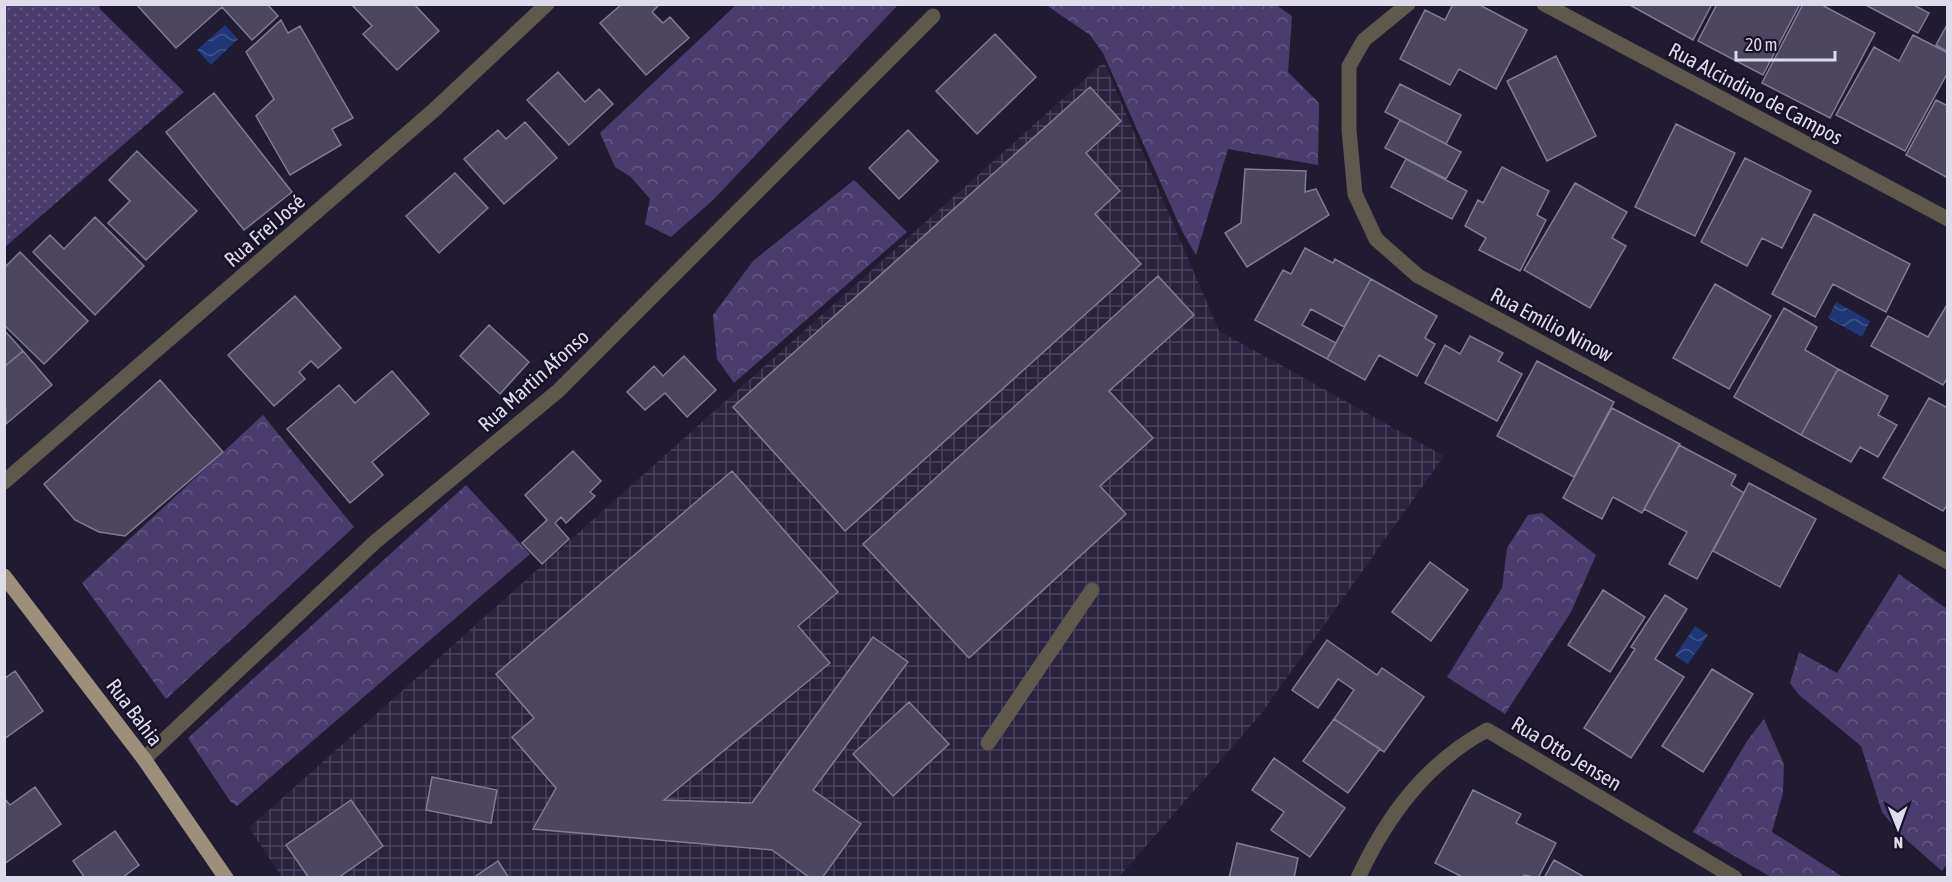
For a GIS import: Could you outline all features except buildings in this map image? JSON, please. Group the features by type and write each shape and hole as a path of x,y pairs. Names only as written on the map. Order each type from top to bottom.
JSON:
{"main road":[{"name":"Rua Bahia","path":"4,576 144,759 226,878"}],"street":[{"name":"Rua Frei José","path":"4,482 433,111 547,4"},
{"name":"Rua Emílio Ninow","path":"1407,4 1364,40 1349,66 1349,130 1355,194 1376,239 1418,276 1947,562"},
{"name":"Rua Alcindino de Campos","path":"1544,4 1947,219"},
{"name":"Rua Martin Afonso","path":"144,759 375,542 558,390 933,16"},
{"path":"988,743 1092,591"},
{"name":"Rua Otto Jensen","path":"1358,878 1376,839 1404,800 1457,747 1487,730 1735,878"}],"shaded area":[{"path":"1104,62 1219,331 1444,456 1261,714 1119,877 282,877 249,828"}],"green space":[{"path":"5,4 99,5 100,9 184,92 5,247"},
{"path":"737,4 898,5 713,200 671,237 645,224 650,199 631,177 615,167 600,133"},
{"path":"1046,5 1276,5 1292,16 1288,72 1319,103 1318,165 1228,149 1196,255 1182,231 1103,53 1090,35"},
{"path":"854,180 907,232 734,383 717,359 713,315 753,261"},
{"path":"263,415 354,527 166,699 82,583"},
{"path":"466,485 530,554 237,806 230,801 188,738"},
{"path":"1542,513 1596,555 1571,612 1505,714 1447,677 1502,588 1507,548 1528,515"},
{"path":"1899,574 1947,609 1948,862 1942,871 1901,835 1882,812 1861,746 1798,694 1790,683 1799,652 1837,673"},
{"path":"1764,719 1784,764 1783,793 1772,832 1843,877 1771,877 1693,832 1747,741"}],"water":[{"path":"225,25 238,39 211,65 197,50"},
{"path":"1836,302 1870,321 1862,337 1828,318"},
{"path":"1695,626 1708,635 1688,664 1675,656"}]}
